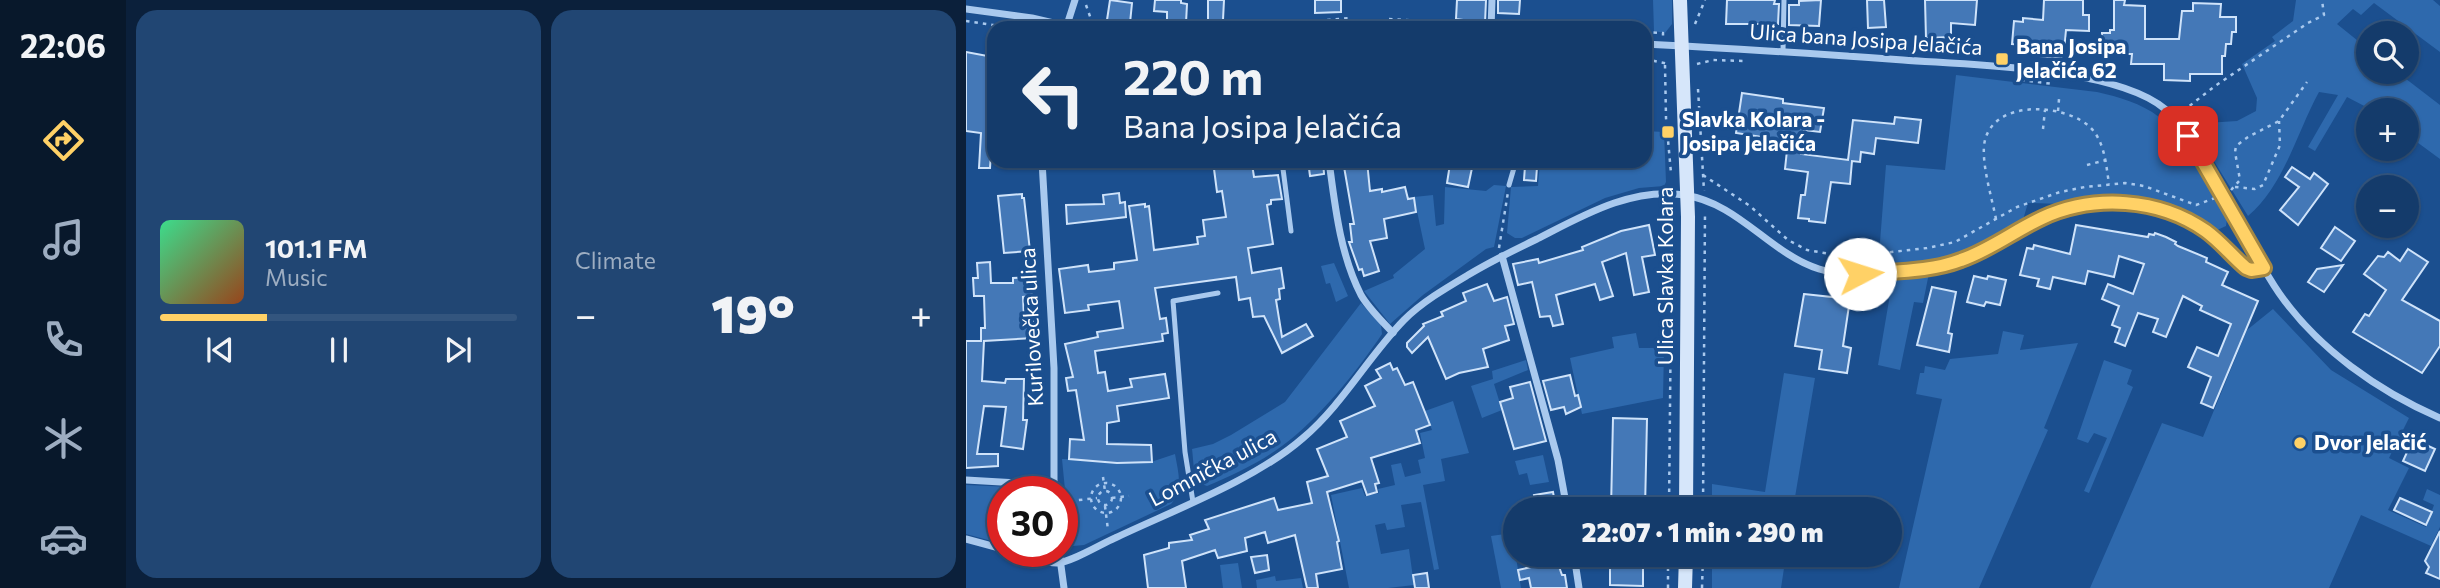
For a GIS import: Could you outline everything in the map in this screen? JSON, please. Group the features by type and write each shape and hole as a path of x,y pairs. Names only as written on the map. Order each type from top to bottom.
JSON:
{"main road":[{"name":"Ulica Slavka Kolara","path":"1680,0 1687,195 1686,497"},
{"path":"1685,588 1686,567"}],"street":[{"path":"1070,21 1075,0"},
{"path":"1491,21 1492,0"},
{"path":"966,9 1035,21"},
{"name":"Ulica bana Josipa Jelačića","path":"1652,44 1783,51 2084,77 2142,95 2175,118"},
{"path":"2175,118 2293,312 2339,358 2403,399 2440,418"},
{"name":"Kurilovečka ulica","path":"1042,168 1054,368 1054,476"},
{"path":"1330,168 1337,217 1348,263 1367,303 1393,333"},
{"name":"Lomnička ulica","path":"1078,555 1264,466 1302,439 1341,399 1393,333 1426,302 1500,257 1579,218 1624,200 1656,194 1687,195 1726,209 1801,261 1834,273 1860,274 1949,264 1987,250 2054,213 2081,205 2110,202 2126,203 2181,216 2206,231 2246,268 2264,268"},
{"path":"1500,257 1558,460 1565,497"},
{"path":"966,480 987,482"},
{"path":"966,539 987,545"},
{"path":"1061,567 1064,588"},
{"path":"1576,567 1579,588"}],"lane":[{"path":"1783,51 1784,0"},
{"path":"1283,168 1290,231"},
{"path":"1509,185 1514,168"},
{"path":"1193,502 1184,440 1172,301 1218,293"}],"path":[{"path":"2175,118 2225,79 2323,15 2322,0"},
{"path":"1086,5 1091,21"},
{"path":"1300,21 1368,18 1368,21"},
{"path":"1382,18 1418,21"},
{"path":"966,21 987,24"},
{"path":"1696,64 1713,60 1748,61"},
{"path":"1652,61 1667,64 1666,118 1672,176"},
{"path":"1697,78 1704,189"},
{"path":"2010,79 2064,86"},
{"path":"1703,175 1750,206 1788,240 1807,250 1835,256 1883,254 1944,245 1968,237 2017,207 2036,199 2085,187 2109,184 2144,187 2196,205 2223,195 2239,183 2236,146 2279,121 2306,82"},
{"path":"2058,111 2059,99"},
{"path":"1996,219 1984,151 1990,127 2012,113 2028,109 2058,111 2072,115 2092,129 2106,160 2109,184"},
{"path":"2043,129 2045,110"},
{"path":"2235,187 2255,189 2263,185 2278,154 2281,136 2279,121"},
{"path":"2087,164 2106,160"},
{"path":"1500,257 1509,185"},
{"path":"2221,206 2223,195"},
{"path":"1669,497 1672,203"},
{"path":"1703,497 1705,217"},
{"path":"1103,477 1105,491"},
{"path":"1104,484 1116,488 1122,497 1115,509 1106,513 1097,510 1091,499 1094,489 1104,484"},
{"path":"1105,491 1109,492 1112,498"},
{"path":"1098,498 1100,493 1105,491"},
{"path":"1112,498 1129,496"},
{"path":"1078,500 1098,498"},
{"path":"1098,498 1100,503 1105,505"},
{"path":"1105,505 1110,503 1112,498"},
{"path":"1105,505 1109,541"},
{"path":"1668,567 1668,588"},
{"path":"1703,567 1703,588"}],"shaded area":[{"path":"1653,0 1672,0 1672,24 1665,33 1654,31"},
{"path":"2296,0 2433,0 2440,6 2440,52 2419,36 2419,21 2398,21 2374,3 2361,15 2353,9 2337,24 2356,39 2356,84 2413,84 2440,105 2440,159 2419,144 2419,98 2356,98 2356,102 2347,97 2315,151 2308,147 2338,95 2319,92 2271,190 2248,216 2191,124 2237,121 2256,111 2257,98 2242,64 2275,41 2272,37 2293,21"},
{"path":"1956,75 2097,92 2122,98 2145,108 2159,117 2188,149 2225,213 2226,226 2215,231 2170,206 2125,197 2109,196 2062,204 2028,203 2022,223 1969,251 1937,260 1878,268 1886,165 1945,170"},
{"path":"1652,131 1664,132 1664,186 1639,188 1605,198 1522,238 1515,238 1507,233 1511,187 1538,186 1539,168 1652,168"},
{"path":"1494,185 1506,186 1494,247 1486,249 1423,295 1390,324 1364,291 1394,278 1393,275 1425,249 1414,197 1433,195 1436,226 1444,224 1445,187 1486,191"},
{"path":"1334,263 1348,296 1336,302 1330,283 1326,284 1321,266"},
{"path":"1929,273 1923,303 1914,302 1900,370 1878,365 1893,277"},
{"path":"1361,303 1381,325 1382,334 1336,394 1309,423 1273,452 1217,482 1207,486 1202,484 1195,471 1192,449 1213,444 1231,435 1285,402"},
{"path":"2273,309 2331,370 2409,418 2389,458 2409,468 2388,510 2426,527 2434,505 2423,500 2427,489 2440,495 2440,527 2431,546 2361,515 2329,588 2090,588 2162,423 2203,437 2247,330"},
{"path":"2003,331 2024,335 2020,350 2078,343 2044,428 2048,430 1979,588 1899,588 1942,399 1916,394 1920,373 1924,373 1925,366 1945,370 1950,359 1998,354"},
{"path":"1636,333 1639,348 1664,348 1663,398 1582,414 1570,358 1614,348 1612,337"},
{"path":"1526,360 1528,370 1494,384 1502,410 1482,418 1471,386 1493,379 1492,371"},
{"path":"2104,360 2132,370 2127,384 2133,387 2089,493 2084,491 2107,438 2094,433 2088,443 2077,439"},
{"path":"1784,373 1815,378 1795,497 1712,497 1712,484 1765,492"},
{"path":"1453,401 1469,453 1441,459 1445,481 1423,485 1439,569 1434,570 1421,502 1401,505 1405,527 1387,530 1385,523 1375,525 1381,554 1409,549 1414,585 1349,588 1331,495 1362,488 1365,496 1395,485 1391,465 1401,463 1405,477 1421,473 1418,460 1425,458 1420,433 1432,430 1425,411"},
{"path":"1175,454 1179,486 1171,504 1078,546 1078,476 1064,476 1062,459 1151,462"},
{"path":"1543,455 1549,482 1530,485 1527,473 1519,475 1515,461"},
{"path":"966,485 987,486 987,540 966,534"},
{"path":"1503,534 1503,567 1518,567 1521,588 1501,588 1491,536"},
{"path":"1238,563 1242,588 1223,588 1220,565"},
{"path":"1712,567 1784,567 1781,588 1712,588"},
{"path":"1275,576 1276,581 1301,578 1303,588 1257,588 1256,580"}],"building":[{"path":"1110,0 1132,3 1130,21 1107,20"},
{"path":"1155,0 1181,0 1181,3 1187,4 1186,21 1167,21 1167,12 1154,11"},
{"path":"1208,0 1224,0 1223,20 1208,20"},
{"path":"1315,0 1341,0 1341,12 1315,13"},
{"path":"1457,0 1486,0 1485,21 1456,19"},
{"path":"1498,0 1520,0 1519,14 1498,13"},
{"path":"1727,0 1775,0 1774,4 1779,4 1778,24 1726,24"},
{"path":"1821,0 1819,26 1789,25 1789,5 1799,5 1799,1"},
{"path":"1867,0 1884,0 1886,27 1868,28"},
{"path":"1925,0 1977,0 1975,25 1951,23 1951,37 1926,38"},
{"path":"2044,0 2083,0 2083,15 2089,15 2089,31 2066,30 2061,58 2040,56 2040,46 2012,44 2014,21 2023,22 2023,18 2043,20"},
{"path":"2114,0 2125,0 2124,5 2145,6 2145,39 2179,39 2182,11 2193,11 2193,3 2221,4 2220,17 2236,17 2236,32 2232,32 2231,44 2226,44 2225,56 2222,56 2222,74 2190,74 2190,81 2164,80 2164,64 2131,64 2132,54 2102,54 2102,33 2114,30"},
{"path":"966,52 987,56 987,168 979,168 981,133 966,131"},
{"path":"1742,93 1783,99 1783,103 1824,108 1820,132 1804,130 1801,154 1848,160 1853,120 1894,124 1895,117 1921,120 1918,143 1876,138 1874,154 1861,152 1860,162 1852,161 1850,184 1831,182 1825,223 1798,218 1808,172 1785,169 1788,141 1736,133"},
{"path":"2292,167 2310,179 2314,173 2328,184 2298,225 2280,210 2299,187 2285,177"},
{"path":"1253,168 1254,177 1278,175 1282,199 1271,200 1271,204 1267,205 1273,244 1248,248 1252,273 1281,268 1284,288 1279,289 1280,299 1276,300 1282,337 1306,324 1313,336 1282,353 1264,316 1253,317 1250,298 1239,300 1236,277 1155,288 1160,319 1166,318 1168,333 1162,334 1163,341 1095,351 1098,373 1105,372 1108,391 1132,387 1130,379 1165,374 1169,398 1117,406 1119,421 1107,423 1107,444 1151,445 1152,462 1117,463 1069,459 1070,439 1084,440 1076,390 1068,391 1066,378 1073,377 1065,344 1098,337 1097,332 1123,328 1119,301 1088,305 1089,310 1065,313 1059,269 1088,265 1089,272 1114,269 1114,263 1137,260 1129,206 1149,206 1154,250 1198,244 1197,237 1205,236 1203,220 1226,217 1222,191 1217,192 1214,169"},
{"path":"1309,168 1324,168 1324,174 1310,176"},
{"path":"1344,168 1368,168 1370,191 1382,189 1382,192 1405,187 1408,199 1414,198 1416,212 1384,219 1387,238 1370,241 1379,271 1364,276 1362,269 1359,270 1349,242 1352,242 1350,224 1354,224"},
{"path":"1449,168 1472,168 1468,187 1447,183"},
{"path":"1525,168 1537,168 1536,181 1524,180"},
{"path":"1119,193 1120,203 1125,202 1126,217 1067,224 1066,205 1104,204 1103,195"},
{"path":"1022,194 1030,251 1004,253 998,196"},
{"path":"1649,225 1655,255 1642,257 1649,292 1634,295 1626,253 1602,262 1613,296 1600,300 1595,284 1556,295 1563,324 1553,326 1550,316 1540,317 1532,282 1518,285 1513,264 1538,259 1539,263 1583,250 1582,247 1621,231"},
{"path":"2076,225 2148,237 2149,234 2155,233 2166,237 2178,246 2207,258 2206,262 2228,272 2222,285 2258,301 2213,408 2201,403 2211,377 2188,367 2197,347 2218,356 2231,324 2200,310 2202,306 2183,296 2166,337 2153,332 2158,319 2138,313 2125,346 2115,342 2120,328 2112,325 2119,306 2102,299 2108,284 2133,294 2144,264 2119,256 2114,277 2088,271 2085,284 2053,277 2050,289 2037,286 2039,279 2020,275 2027,248 2033,249 2034,245 2070,254"},
{"path":"2335,227 2355,241 2341,261 2321,248"},
{"path":"2408,249 2428,262 2402,300 2440,321 2440,346 2422,373 2353,332 2365,314 2369,316 2386,290 2364,274 2378,256 2384,257 2388,252 2400,261"},
{"path":"990,262 991,283 1013,283 1013,278 1030,277 1032,296 1023,297 1024,319 1033,319 1034,338 984,341 982,381 1005,383 1006,379 1024,379 1023,420 1027,420 1023,449 1001,446 1006,407 984,406 977,454 998,454 998,466 966,468 966,341 981,341 981,328 985,328 984,296 974,296 973,278 978,278 977,263"},
{"path":"2343,265 2324,292 2308,282 2317,269"},
{"path":"1974,276 2006,280 2000,305 1986,302 1984,306 1967,302"},
{"path":"1487,284 1494,301 1507,297 1514,324 1505,326 1509,340 1483,349 1488,367 1459,373 1446,379 1428,337 1412,353 1407,343 1423,324 1443,316 1441,312 1466,301 1463,293"},
{"path":"1932,287 1956,292 1948,333 1952,334 1949,352 1917,345"},
{"path":"1804,294 1850,299 1843,346 1851,348 1847,373 1819,369 1822,350 1795,346"},
{"path":"1390,363 1393,370 1397,368 1405,385 1413,382 1430,425 1416,430 1420,443 1371,458 1379,483 1375,484 1377,492 1367,495 1362,481 1327,492 1339,541 1342,569 1316,574 1318,588 1307,588 1295,535 1268,543 1265,532 1245,538 1247,551 1218,558 1215,550 1182,561 1186,588 1148,588 1144,555 1169,548 1169,543 1192,540 1190,535 1209,529 1205,520 1274,498 1278,510 1312,503 1307,482 1328,476 1317,449 1347,437 1340,421 1375,406 1365,386 1381,378 1376,370"},
{"path":"1570,375 1581,407 1566,414 1564,407 1551,410 1543,381"},
{"path":"1530,382 1546,441 1514,449 1500,402 1513,398 1510,387"},
{"path":"1613,418 1647,419 1645,497 1611,497"},
{"path":"2413,439 2435,449 2425,471 2403,461"},
{"path":"1553,492 1554,497 1534,497"},
{"path":"2400,498 2432,512 2426,525 2394,510"},
{"path":"2440,531 2440,579 2426,573 2429,567 2425,561"},
{"path":"1267,555 1269,570 1255,573 1251,557"},
{"path":"1559,567 1562,575 1565,575 1567,588 1531,588 1529,578 1520,580 1518,570"},
{"path":"1610,567 1643,567 1643,586 1610,585"},
{"path":"1427,573 1429,588 1415,588 1413,575"}],"place":[{"name":"Bana Josipa Jelačića 62","path":"2002,59"},
{"name":"Slavka Kolara - Josipa Jelačića","path":"1668,132"},
{"name":"Dvor Jelačić","path":"2300,443"}],"route":[{"path":"1860,274 1949,264 1987,250 2025,227 2064,209 2110,202 2126,203 2181,216 2206,231 2246,268 2258,271 2264,268 2188,136"}]}
